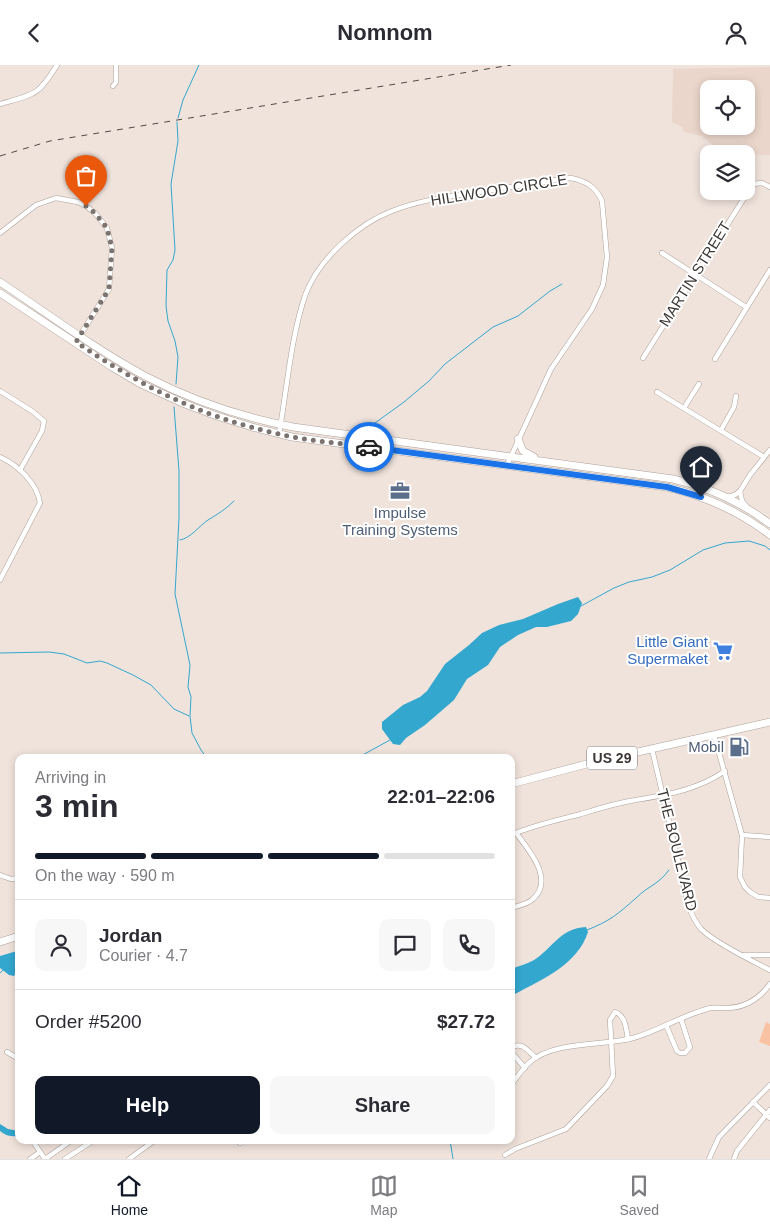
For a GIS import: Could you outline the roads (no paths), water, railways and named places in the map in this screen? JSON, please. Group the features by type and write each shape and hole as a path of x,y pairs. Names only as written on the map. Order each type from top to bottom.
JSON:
{"main road":[{"path":"0,282 138,372 179,392 235,413 281,425 667,478 694,485 725,497 770,524"},
{"path":"0,293 141,384 217,417 279,434 667,487 683,491 727,508 770,535"},
{"path":"518,439 526,454 549,462"},
{"name":"US 29","path":"515,783 770,722"},
{"path":"0,942 15,937"}],"street":[{"path":"0,104 37,93 45,85 57,65"},
{"path":"113,86 116,82 116,65"},
{"name":"HILLWOOD CIRCLE","path":"279,434 294,343 306,293 312,280 328,258 356,230 391,211 428,200 571,178 582,180 592,186 602,201 607,257 603,285 592,309 551,369 507,465"},
{"name":"MARTIN STREET","path":"643,358 748,191 755,182 770,187"},
{"path":"0,233 36,205 56,198 78,202 86,206 95,213 107,228 112,248 109,289 76,342"},
{"path":"662,253 746,307"},
{"path":"715,359 770,270"},
{"path":"684,408 699,384"},
{"path":"0,391 32,411 44,421 42,431 20,471"},
{"path":"657,392 764,457"},
{"path":"721,430 734,407 736,396"},
{"path":"725,497 735,495 740,491 770,450"},
{"path":"0,457 20,471 34,487 39,505 0,580"},
{"path":"740,491 742,501 749,510"},
{"path":"714,735 742,835 740,877 750,892 758,897 770,898"},
{"name":"THE BOULEVARD","path":"652,749 688,904 694,919 701,929 710,936 770,970"},
{"path":"515,833 531,827 628,801 663,796 692,788 713,779 725,771"},
{"path":"742,835 770,837"},
{"path":"515,836 535,858 540,868 540,887 532,899 515,907"},
{"path":"0,875 15,878"},
{"name":"THE BOULEVARD","path":"743,955 770,955"},
{"path":"515,1080 536,1058 553,1050 628,1039 709,1008 736,1008 749,1004 764,992 770,984"},
{"path":"505,1155 515,1149 566,1129 573,1124 612,1079 610,1020 615,1013 620,1014 624,1020 628,1039"},
{"path":"666,1025 676,1051 685,1053 690,1044 681,1019"},
{"path":"515,1046 524,1046 536,1058"},
{"path":"7,1052 15,1057"},
{"path":"515,1056 525,1068"},
{"path":"708,1159 719,1137 770,1085"},
{"path":"753,1102 768,1117"},
{"path":"734,1159 737,1151 768,1117 770,1110"},
{"path":"35,1144 45,1159 66,1144"},
{"path":"65,1159 88,1144"},
{"path":"129,1159 150,1144"},
{"path":"30,1159 40,1152"}],"water":[{"path":"578,597 582,603 578,614 571,621 547,627 536,627 518,635 500,647 488,665 467,679 454,700 425,725 406,738 400,745 393,744 382,729 382,722 403,705 420,697 427,691 445,664 482,633 499,625 523,619"},
{"path":"586,927 588,932 583,943 568,962 548,976 515,994 515,968 534,960 557,939 577,928"},
{"path":"15,952 14,976 9,975 0,968 0,956"},
{"path":"0,1124 8,1129 15,1130 15,1136 9,1136 0,1131"}],"waterway":[{"path":"178,118 183,100 199,65"},
{"path":"176,384 178,357 166,306 167,270 173,260 175,250 171,184 178,141 177,122"},
{"path":"367,426 375,423 404,402 429,381 445,364 493,327 518,316 562,284"},
{"path":"174,407 179,471 179,518 175,594 190,665 188,687 191,697 190,716 192,733 204,754"},
{"path":"180,540 191,534 234,501"},
{"path":"581,606 614,588 670,570 703,550 725,543 749,541 765,546 770,550"},
{"path":"0,653 49,652 64,654 87,663 100,661 107,663 151,685 174,709 189,716"},
{"path":"364,754 390,740"},
{"path":"587,930 619,913 640,894 661,879 669,870"},
{"path":"0,973 3,970"},
{"path":"451,1144 453,1159"}],"railway":[{"path":"0,156 50,141 511,65"}],"place":[{"name":"Impulse Training Systems","path":"400,491"},
{"name":"Little Giant Supermaket","path":"723,651"},
{"name":"Mobil","path":"739,747"}]}
